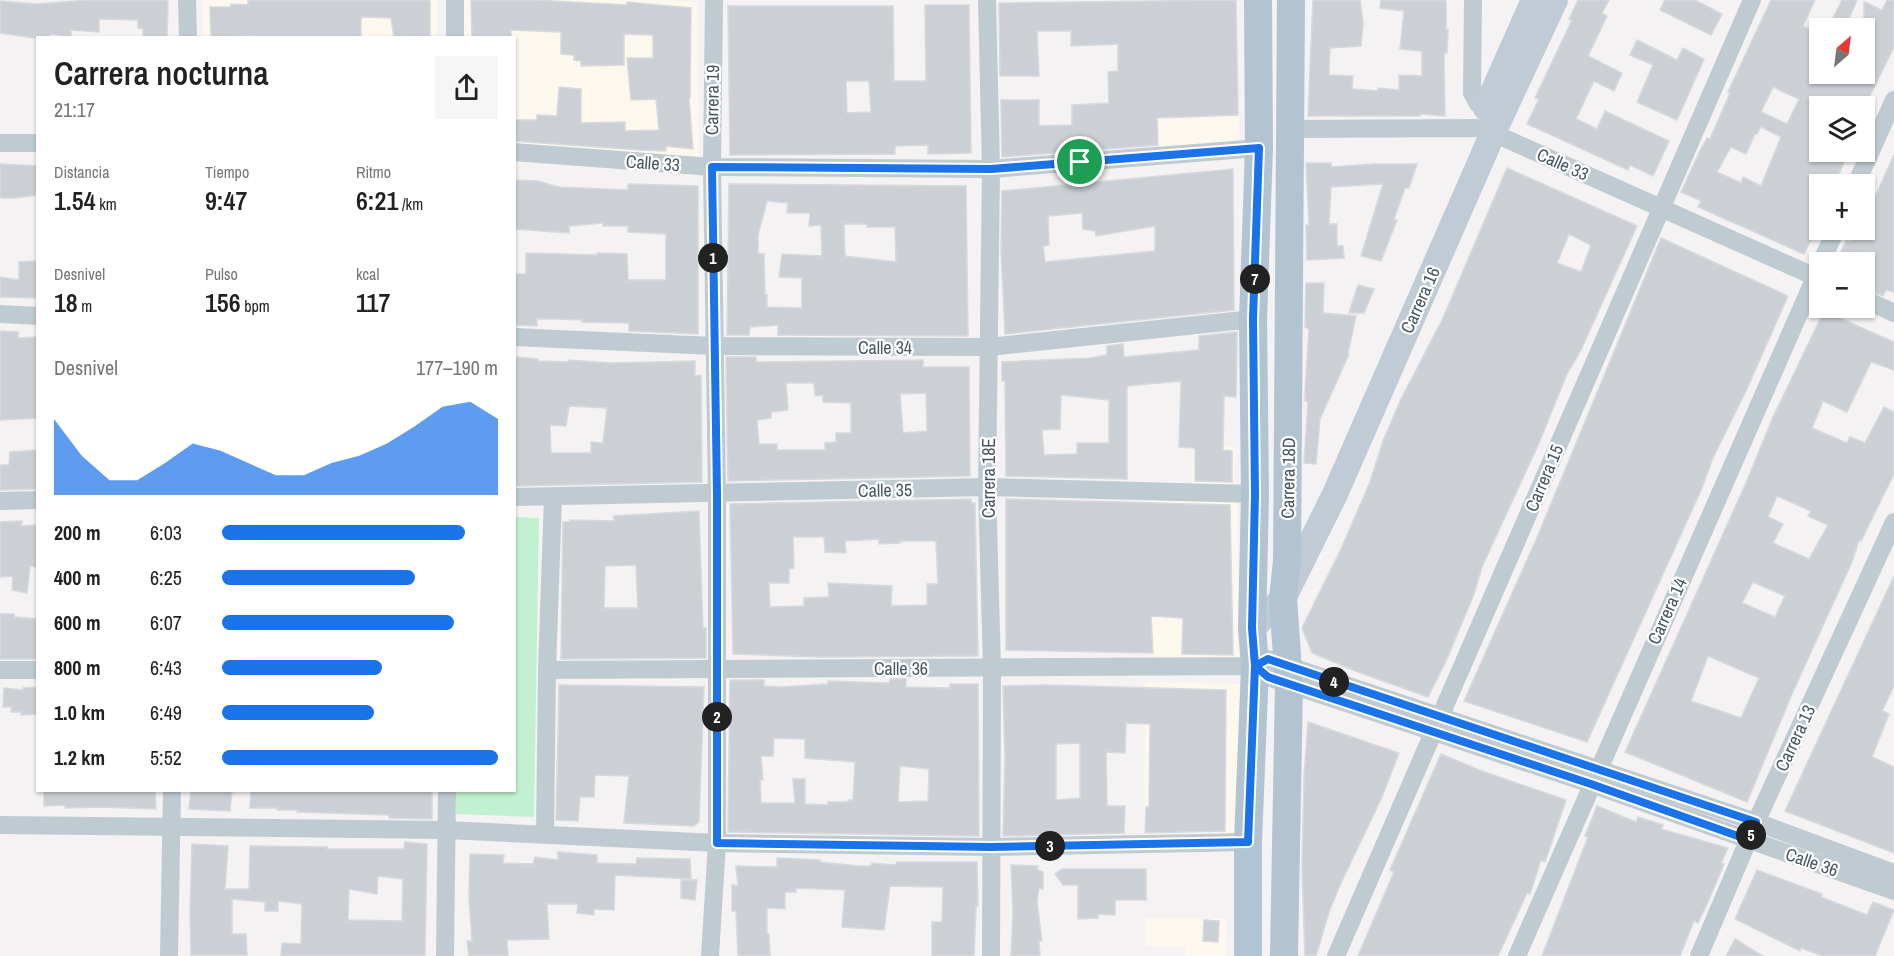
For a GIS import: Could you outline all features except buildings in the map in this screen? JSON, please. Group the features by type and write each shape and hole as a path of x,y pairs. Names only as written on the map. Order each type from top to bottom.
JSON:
{"main road":[{"name":"Carrera 18D","path":"1248,956 1248,842 1255,666 1252,628 1255,494 1253,319 1259,148 1258,0"},
{"name":"Carrera 18D","path":"1284,956 1288,675 1283,599 1287,561 1291,0"}],"street":[{"path":"187,0 188,36"},
{"path":"455,0 455,36"},
{"name":"Carrera 19","path":"710,956 717,843 717,494 712,167 714,0"},
{"name":"Carrera 18E","path":"987,0 991,169 987,487 992,668 991,956"},
{"path":"1473,0 1472,93 1490,121"},
{"name":"Carrera 16","path":"1283,599 1335,494 1490,121 1534,0"},
{"name":"Carrera 16","path":"1253,598 1268,588 1287,561 1490,121 1555,0"},
{"name":"Carrera 15","path":"1336,956 1752,0"},
{"path":"1861,174 1894,100"},
{"name":"Calle 33","path":"1290,129 1490,121 1662,208 1809,267"},
{"path":"0,143 36,143"},
{"name":"Calle 33","path":"516,152 712,167 991,169 1259,148"},
{"name":"Carrera 14","path":"1516,956 1809,293"},
{"path":"1875,304 1894,313"},
{"path":"0,314 36,316"},
{"name":"Calle 34","path":"516,337 714,346 989,347 1253,319"},
{"name":"Calle 35","path":"516,497 987,487 1255,494"},
{"path":"545,833 547,669 553,497"},
{"path":"0,501 36,500"},
{"name":"Carrera 13","path":"1699,956 1756,822 1894,522"},
{"path":"1252,628 1283,599"},
{"name":"Calle 36","path":"547,669 1255,666 1268,677 1288,675 1594,776 1756,822 1894,873"},
{"path":"0,669 36,670"},
{"name":"Calle 36","path":"1594,776 1749,840 1894,891"},
{"path":"169,956 171,792"},
{"path":"445,956 447,792"},
{"path":"0,825 446,830 717,843 991,847 1248,842"}],"shaded area":[{"path":"203,0 437,0 437,36 203,36"},
{"path":"463,0 697,2 699,160 516,152 516,36 462,36"},
{"path":"1236,46 1239,146 1158,149 1157,94"},
{"path":"1194,444 1235,447 1234,491 1191,488"},
{"path":"1150,497 1237,500 1239,659 1149,658"},
{"path":"1145,682 1241,684 1242,839 1144,840"},
{"path":"1146,918 1227,919 1226,956 1186,956 1186,947 1146,946"}],"green space":[{"path":"516,517 539,518 534,817 456,814 456,792 516,792"}],"route":[{"path":"1080,162 991,169 712,167 717,494 717,843 991,847 1248,842 1255,666 1268,659 1756,822 1749,840 1591,784 1268,677 1255,666 1252,628 1255,494 1253,319 1259,148 1080,162"}]}
